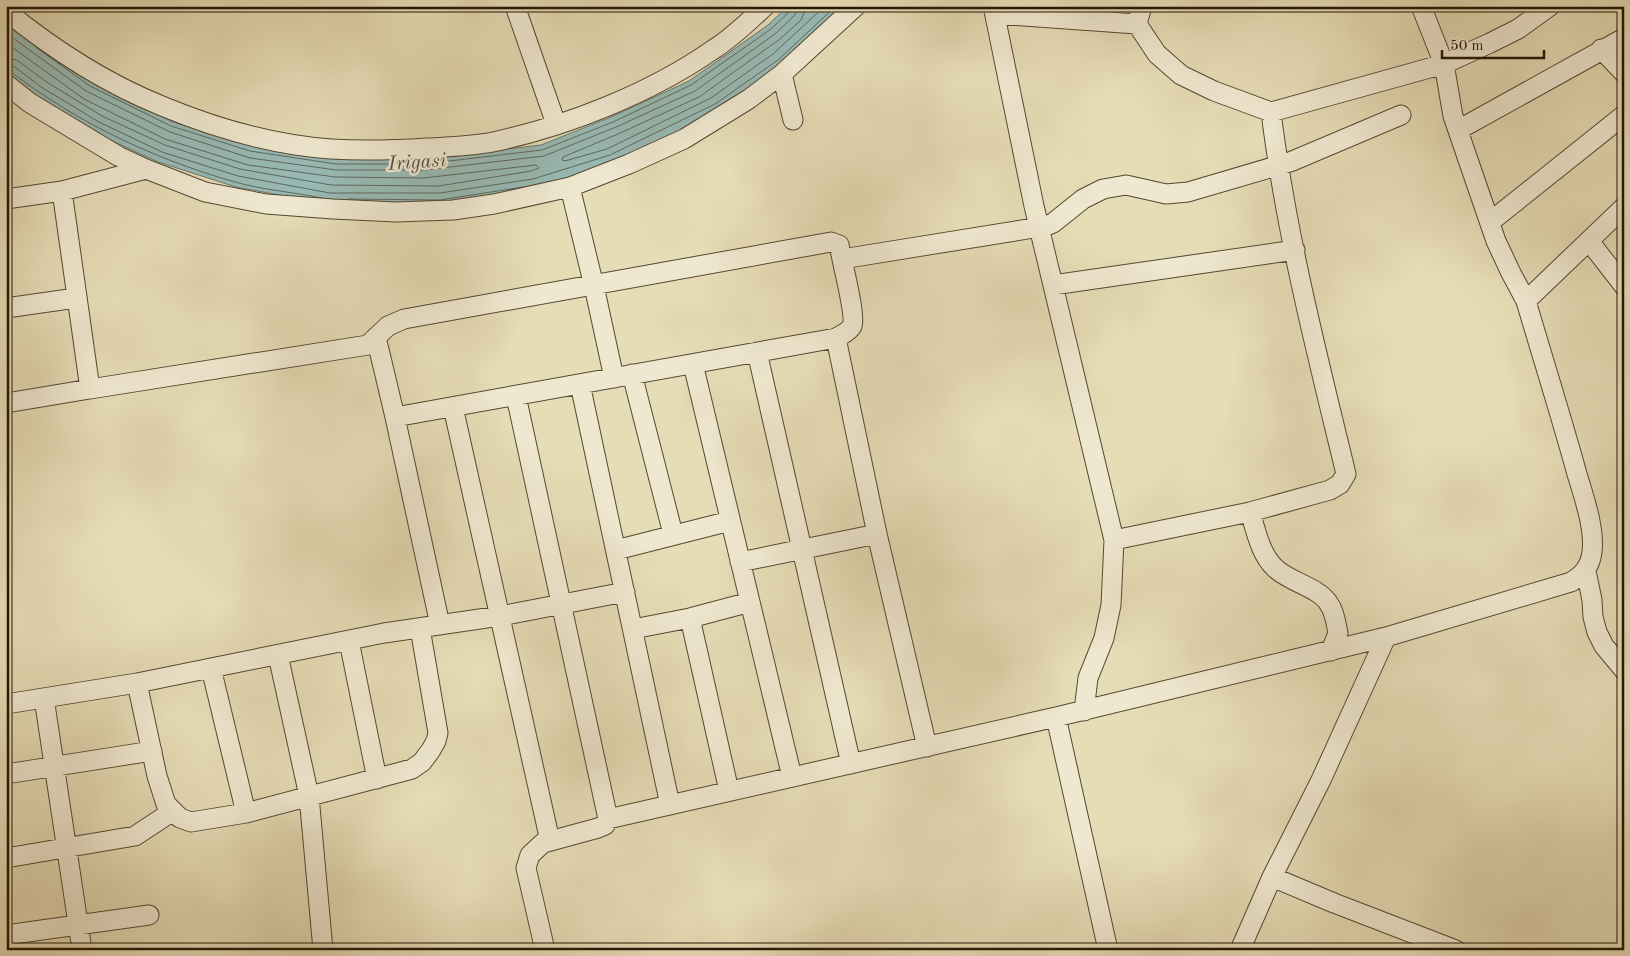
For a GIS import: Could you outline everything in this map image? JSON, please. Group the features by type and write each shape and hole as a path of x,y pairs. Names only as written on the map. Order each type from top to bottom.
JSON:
{"street":[{"path":"515,6 556,124"},
{"path":"6,11 37,36 68,57 118,86 162,106 216,126 272,140 329,149 382,151 491,142 579,117 626,99 680,71 716,48 765,6"},
{"path":"6,84 30,103 118,156 205,192 266,204 378,211 453,210 494,204 570,187 629,164 684,139 749,99 782,74 856,6"},
{"path":"608,820 1084,711 1386,637 1571,582 1586,571 1590,561 1592,540 1586,505 1526,301 1511,273 1490,222 1453,116 1444,64 1421,6"},
{"path":"1084,711 1088,678 1104,638 1112,605 1114,540 1039,227 994,10 1139,15 1157,54 1181,75 1214,91 1272,112 1444,64 1518,29 1550,6"},
{"path":"1458,130 1624,38"},
{"path":"1601,50 1624,73"},
{"path":"782,74 793,120"},
{"path":"1114,540 1250,512 1330,490 1340,484 1346,474 1313,338 1295,250 1278,165 1272,112"},
{"path":"842,258 1053,224 1083,199 1103,189 1126,185 1166,194 1188,192 1278,165 1401,115"},
{"path":"1490,222 1624,115"},
{"path":"6,199 62,191 146,169"},
{"path":"570,187 614,378"},
{"path":"62,191 90,389"},
{"path":"1526,301 1624,207"},
{"path":"1589,240 1624,286"},
{"path":"6,403 368,345 388,326 404,319 831,242 839,245 852,309 853,324 845,333 836,338 395,417"},
{"path":"1053,284 1295,250"},
{"path":"6,308 76,298"},
{"path":"376,337 440,625"},
{"path":"836,338 877,534 927,747"},
{"path":"757,352 851,764"},
{"path":"692,364 792,777"},
{"path":"632,374 672,534"},
{"path":"580,384 670,805"},
{"path":"516,396 608,820 605,825 598,828 550,841 535,849 530,855 526,868 545,950"},
{"path":"453,407 550,841"},
{"path":"1250,512 1262,549 1273,567 1319,594 1330,604 1338,633 1331,651"},
{"path":"616,550 672,534 730,521"},
{"path":"740,562 877,534"},
{"path":"1586,571 1592,600 1592,618 1597,632 1604,646 1624,670"},
{"path":"6,704 137,683 384,633 500,616 625,592"},
{"path":"633,629 690,618 750,602"},
{"path":"690,618 729,791"},
{"path":"137,683 166,804 180,818 191,822 246,813 412,769 422,762 436,741 438,733 420,628"},
{"path":"1240,950 1272,877 1320,780 1386,637"},
{"path":"349,641 377,779"},
{"path":"278,655 308,796 323,950"},
{"path":"212,668 246,813"},
{"path":"44,698 82,950"},
{"path":"1056,717 1108,950"},
{"path":"6,774 152,751"},
{"path":"6,858 135,836 173,812"},
{"path":"1272,877 1456,950"},
{"path":"6,935 149,915"}],"water":[{"name":"Irigasi","path":"788,6 852,6 720,114 614,166 535,190 441,205 329,204 236,187 158,162 93,132 34,96 6,75 6,18 92,82 173,122 252,146 336,159 424,159 541,145 611,117 689,81 768,25"}]}
